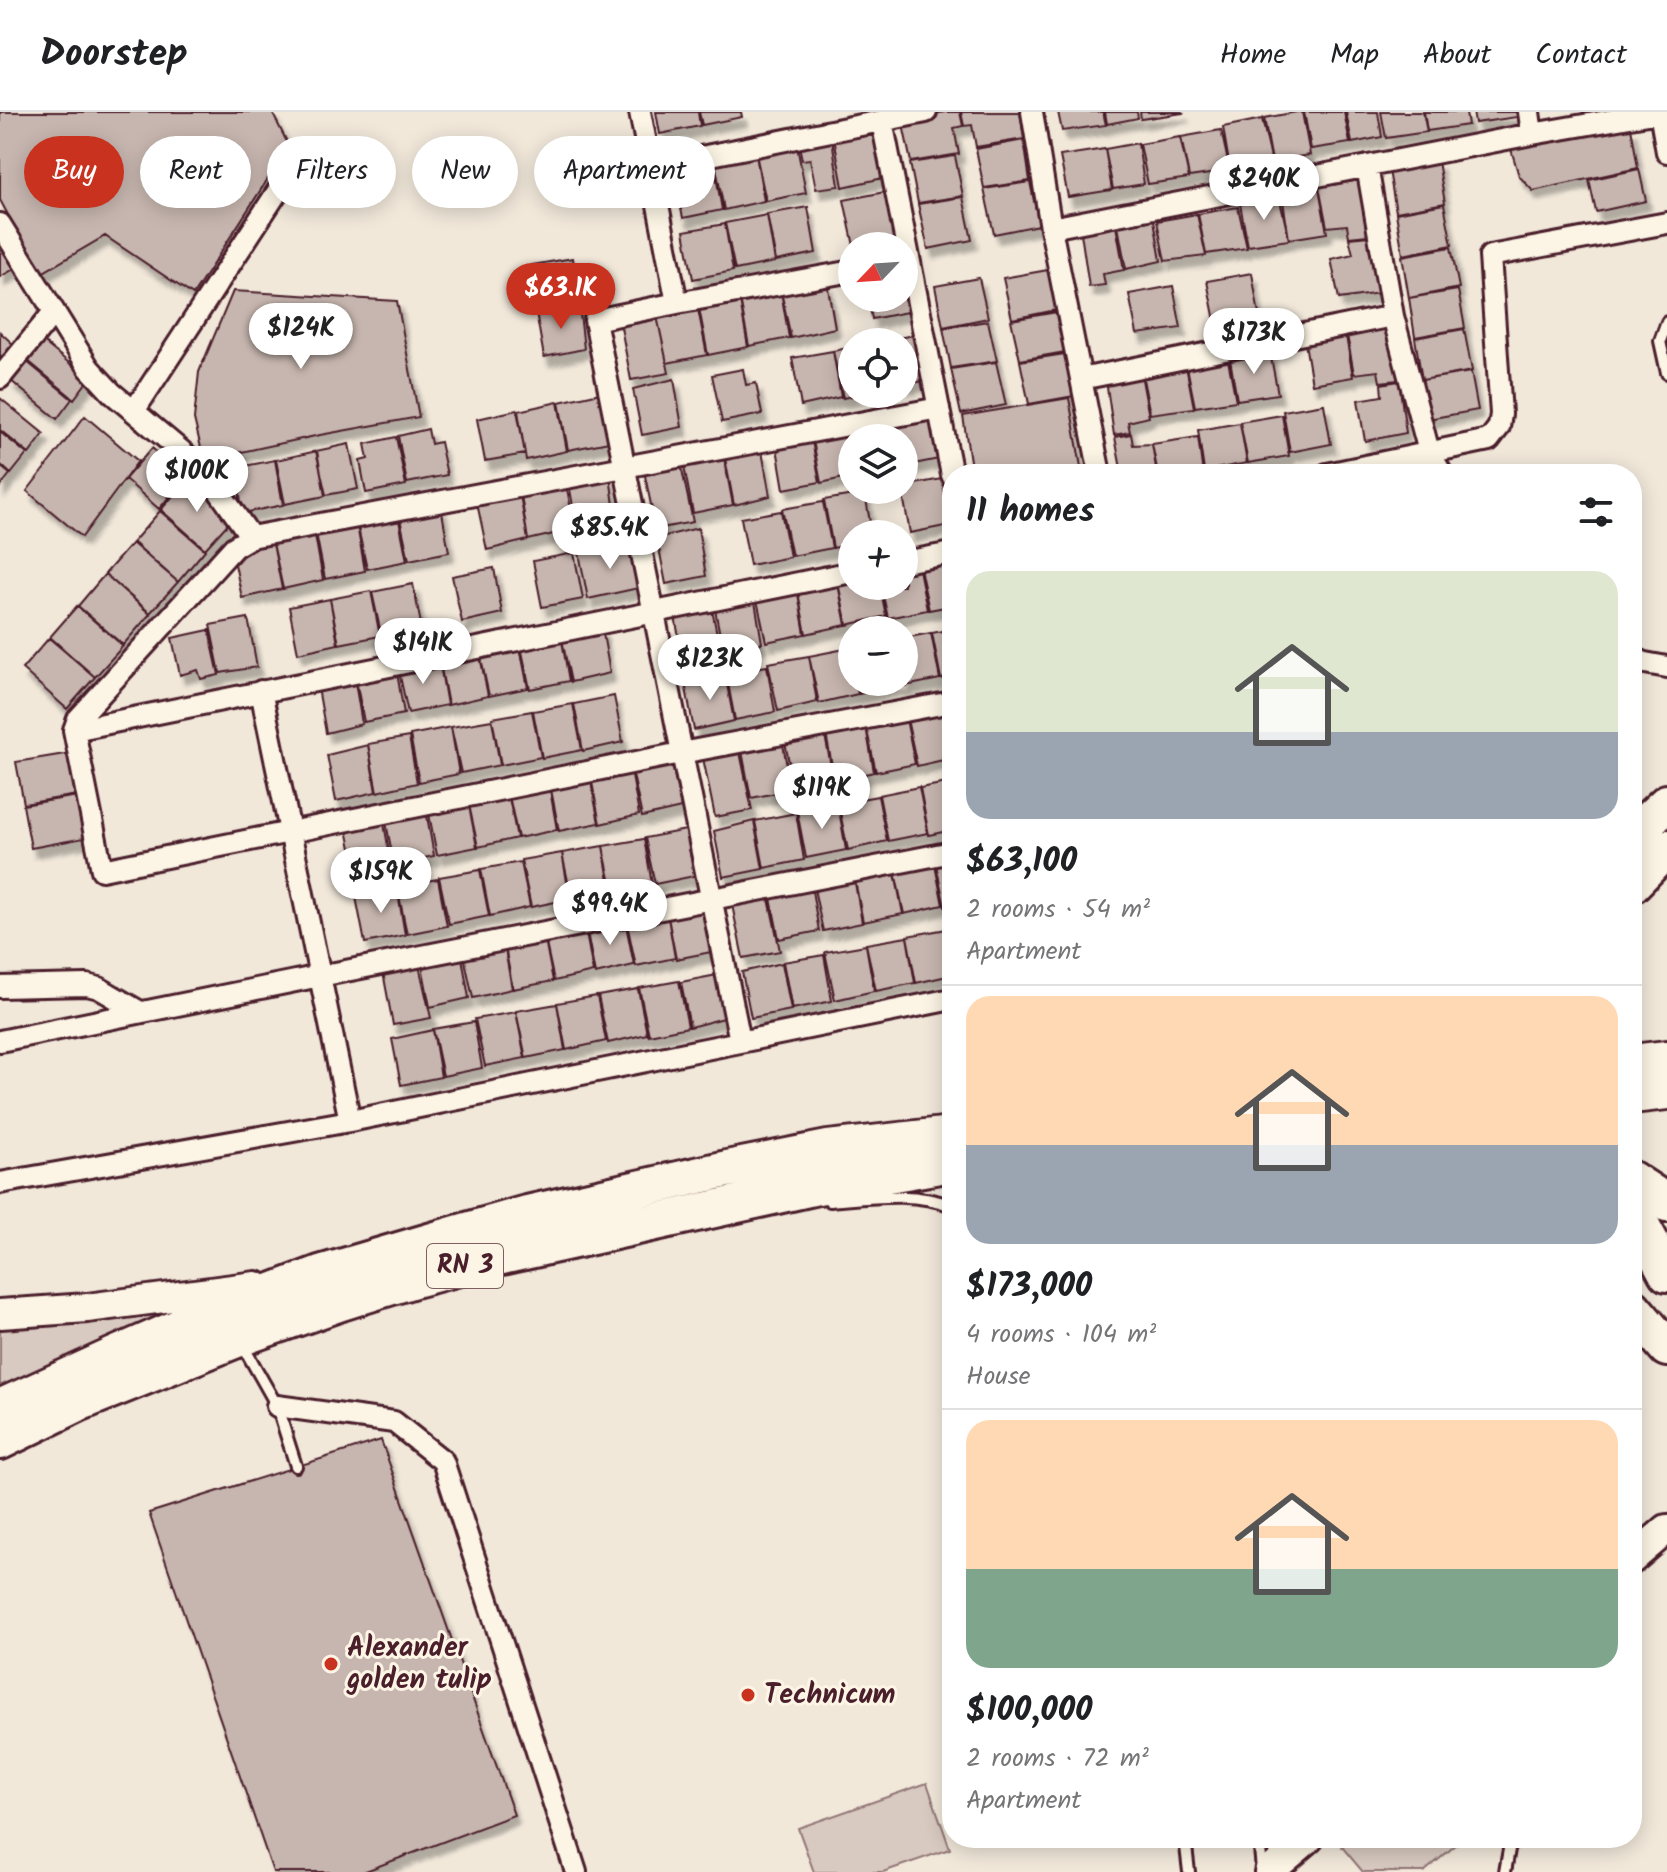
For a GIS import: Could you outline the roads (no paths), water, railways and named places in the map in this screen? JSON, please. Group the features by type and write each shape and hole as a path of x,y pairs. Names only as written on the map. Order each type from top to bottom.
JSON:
{"highway":[{"path":"1642,826 1666,804"},
{"path":"1642,874 1667,848"},
{"path":"1642,900 1667,881"},
{"path":"1642,1062 1667,1059"},
{"path":"1642,1094 1667,1091"},
{"name":"RN 3","path":"0,1408 192,1322 320,1274 527,1214 828,1149 942,1136"},
{"name":"RN 3","path":"0,1441 78,1403 239,1338 414,1279 684,1215 818,1186 942,1165"},
{"path":"1642,1187 1667,1203"},
{"path":"1642,1225 1662,1260"},
{"path":"1642,1319 1667,1348"}],"main road":[{"path":"0,1314 87,1308 234,1291 320,1274"},
{"path":"1269,1872 1297,1848"}],"street":[{"path":"640,112 645,136"},
{"path":"715,154 926,112"},
{"path":"1032,112 1051,228 1098,464"},
{"path":"1529,112 1532,134"},
{"path":"1051,228 1659,112 1667,152"},
{"path":"882,121 902,232"},
{"path":"1367,166 1393,316 1429,452 1436,464"},
{"path":"134,411 267,208"},
{"path":"659,208 677,303"},
{"path":"1373,464 1489,440 1499,427 1501,414 1490,256 1667,223"},
{"path":"0,224 89,368 112,393 204,470 251,537"},
{"path":"740,1041 595,320 838,274"},
{"path":"918,312 950,464"},
{"path":"0,378 53,313"},
{"path":"1081,379 1393,316"},
{"path":"939,408 251,537 234,547 78,719 74,730 102,870 681,753 942,704"},
{"path":"1421,464 1429,452"},
{"path":"918,559 942,555"},
{"path":"74,730 838,575"},
{"path":"1642,662 1667,667"},
{"path":"261,691 350,1121"},
{"path":"0,1041 942,854"},
{"path":"0,987 87,985 99,988 140,1012"},
{"path":"0,1183 350,1121 942,1001"},
{"path":"277,1406 394,1422 443,1461 576,1872"}],"lane":[{"path":"1667,322 1660,341 1667,373"},
{"path":"816,1203 902,1197 942,1202"},
{"path":"684,1215 787,1205"},
{"path":"239,1338 277,1406 296,1466"},
{"path":"1186,1848 1189,1872"},
{"path":"1260,1848 1263,1872"},
{"path":"1505,1872 1509,1848"}],"place":[{"name":"Alexander golden tulip","path":"331,1664"},
{"name":"Technicum","path":"748,1695"}]}
